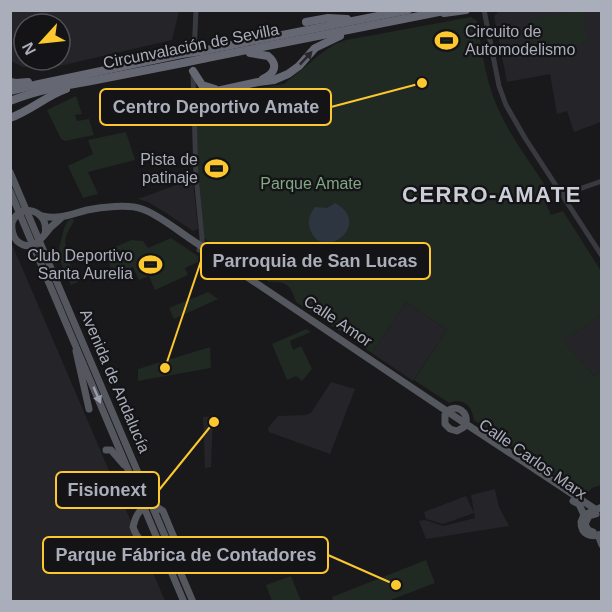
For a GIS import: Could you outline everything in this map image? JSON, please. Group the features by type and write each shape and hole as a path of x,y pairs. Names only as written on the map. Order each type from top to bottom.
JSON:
{"highway":[{"name":"Circunvalación de Sevilla","path":"10,101 70,83 89,81 408,10"},
{"name":"Circunvalación de Sevilla","path":"199,55 234,52 450,10"},
{"path":"432,14 466,10"},
{"path":"306,22 328,18 363,19"},
{"path":"198,89 218,89 274,80 288,74 315,48 354,29"},
{"path":"234,52 258,53 272,59 275,67 271,75 258,82"},
{"name":"Circunvalación de Sevilla","path":"10,91 120,66 182,59"},
{"path":"10,82 26,83 120,66"},
{"path":"193,71 198,89 194,106"},
{"path":"10,120 57,92 89,81"}],"main road":[{"name":"Avenida de Andalucía","path":"10,172 23,212 152,504 164,514 175,540 169,543"},
{"name":"Avenida de Andalucía","path":"10,191 23,212"},
{"name":"Calle Amor","path":"23,212 36,212 42,216 61,218 96,208 125,206 132,208 200,248 465,426"},
{"path":"23,212 12,222 12,231 18,241 23,244 37,243"},
{"path":"42,216 46,222 45,234"},
{"name":"Calle Amor","path":"37,243 61,218"},
{"name":"Avenida de Andalucía","path":"37,243 72,334 184,602"},
{"path":"72,334 89,409"},
{"path":"446,413 454,408 462,410 466,416 465,426"},
{"name":"Calle Carlos Marx","path":"465,426 599,509"},
{"name":"Calle Carlos Marx","path":"465,426 579,504 584,515 581,522 583,531 590,536 600,533"},
{"path":"106,450 111,450 117,455 130,473"},
{"path":"152,504 144,506 135,518 133,527 135,533 143,544 154,547 169,543 193,602"},
{"path":"584,515 599,509"},
{"path":"599,509 590,516 585,524 591,532 600,533 602,545"}],"street":[{"path":"193,71 199,55 196,10"},
{"path":"484,10 496,74 510,113 602,256"},
{"path":"194,106 196,175 202,238 200,248"},
{"path":"562,195 602,181"}],"shaded area":[{"path":"11,10 179,11 172,40 72,63 72,12 12,12 12,62"},
{"path":"499,11 601,11 601,122 574,132 567,111 557,114 550,74 507,82 494,16"},
{"path":"193,181 198,229 193,231 148,202 138,199 179,184"},
{"path":"335,203 346,212 349,221 347,230 342,237 333,242 324,243 316,239 310,229 310,217 315,207 327,208"},
{"path":"11,242 165,601 11,601"},
{"path":"406,302 447,330 413,381 372,353"},
{"path":"601,315 601,371 594,376 562,341"},
{"path":"331,382 355,389 330,454 269,432 268,428 278,416 311,413"},
{"path":"213,416 211,467 205,468 203,417"},
{"path":"495,489 499,507 509,526 426,539 419,521 425,520 443,526 475,518 471,495"},
{"path":"466,496 474,513 443,524 426,519 424,512"}],"green space":[{"path":"582,11 588,42 534,53 527,20"},
{"name":"Parque Amate","path":"471,17 477,21 494,99 512,135 549,191 544,199 551,215 563,211 601,271 601,315 563,341 594,376 601,371 601,485 592,488 585,496 474,420 466,404 459,401 449,403 414,380 447,330 406,302 372,353 296,302 287,285 280,282 269,282 204,238 196,107 208,96 284,84 323,52 346,40"},
{"path":"76,96 82,114 75,115 77,121 89,119 94,135 65,141 61,139 47,110"},
{"path":"126,132 135,160 88,172 98,194 83,198 68,166 93,154 88,140"},
{"path":"72,218 74,221 67,234 64,249 78,282 71,285 61,263 59,248 67,222"},
{"name":"Club Deportivo Santa Aurelia","path":"171,238 198,256 198,262 185,268 188,275 155,290 149,276 139,280 133,267 114,275 104,252 131,240 143,241 148,248"},
{"path":"208,292 218,299 174,319 169,308"},
{"path":"306,329 311,332 290,341 293,350 301,346 312,369 302,381 296,376 287,380 272,344"},
{"path":"210,347 211,368 138,381 138,369"},
{"path":"426,560 435,583 388,601 333,601 332,597"},
{"path":"291,576 301,601 272,601 266,585"}],"place":[{"name":"Circuito de Automodelismo","path":"447,40"},
{"name":"Centro Deportivo Amate","path":"422,83"},
{"name":"Pista de patinaje","path":"216,168"},
{"name":"Club Deportivo Santa Aurelia","path":"151,264"},
{"name":"Parroquia de San Lucas","path":"165,368"},
{"name":"Fisionext","path":"214,422"},
{"name":"Parque Fábrica de Contadores","path":"396,585"}],"district":[{"name":"CERRO-AMATE","path":"492,194"}]}
